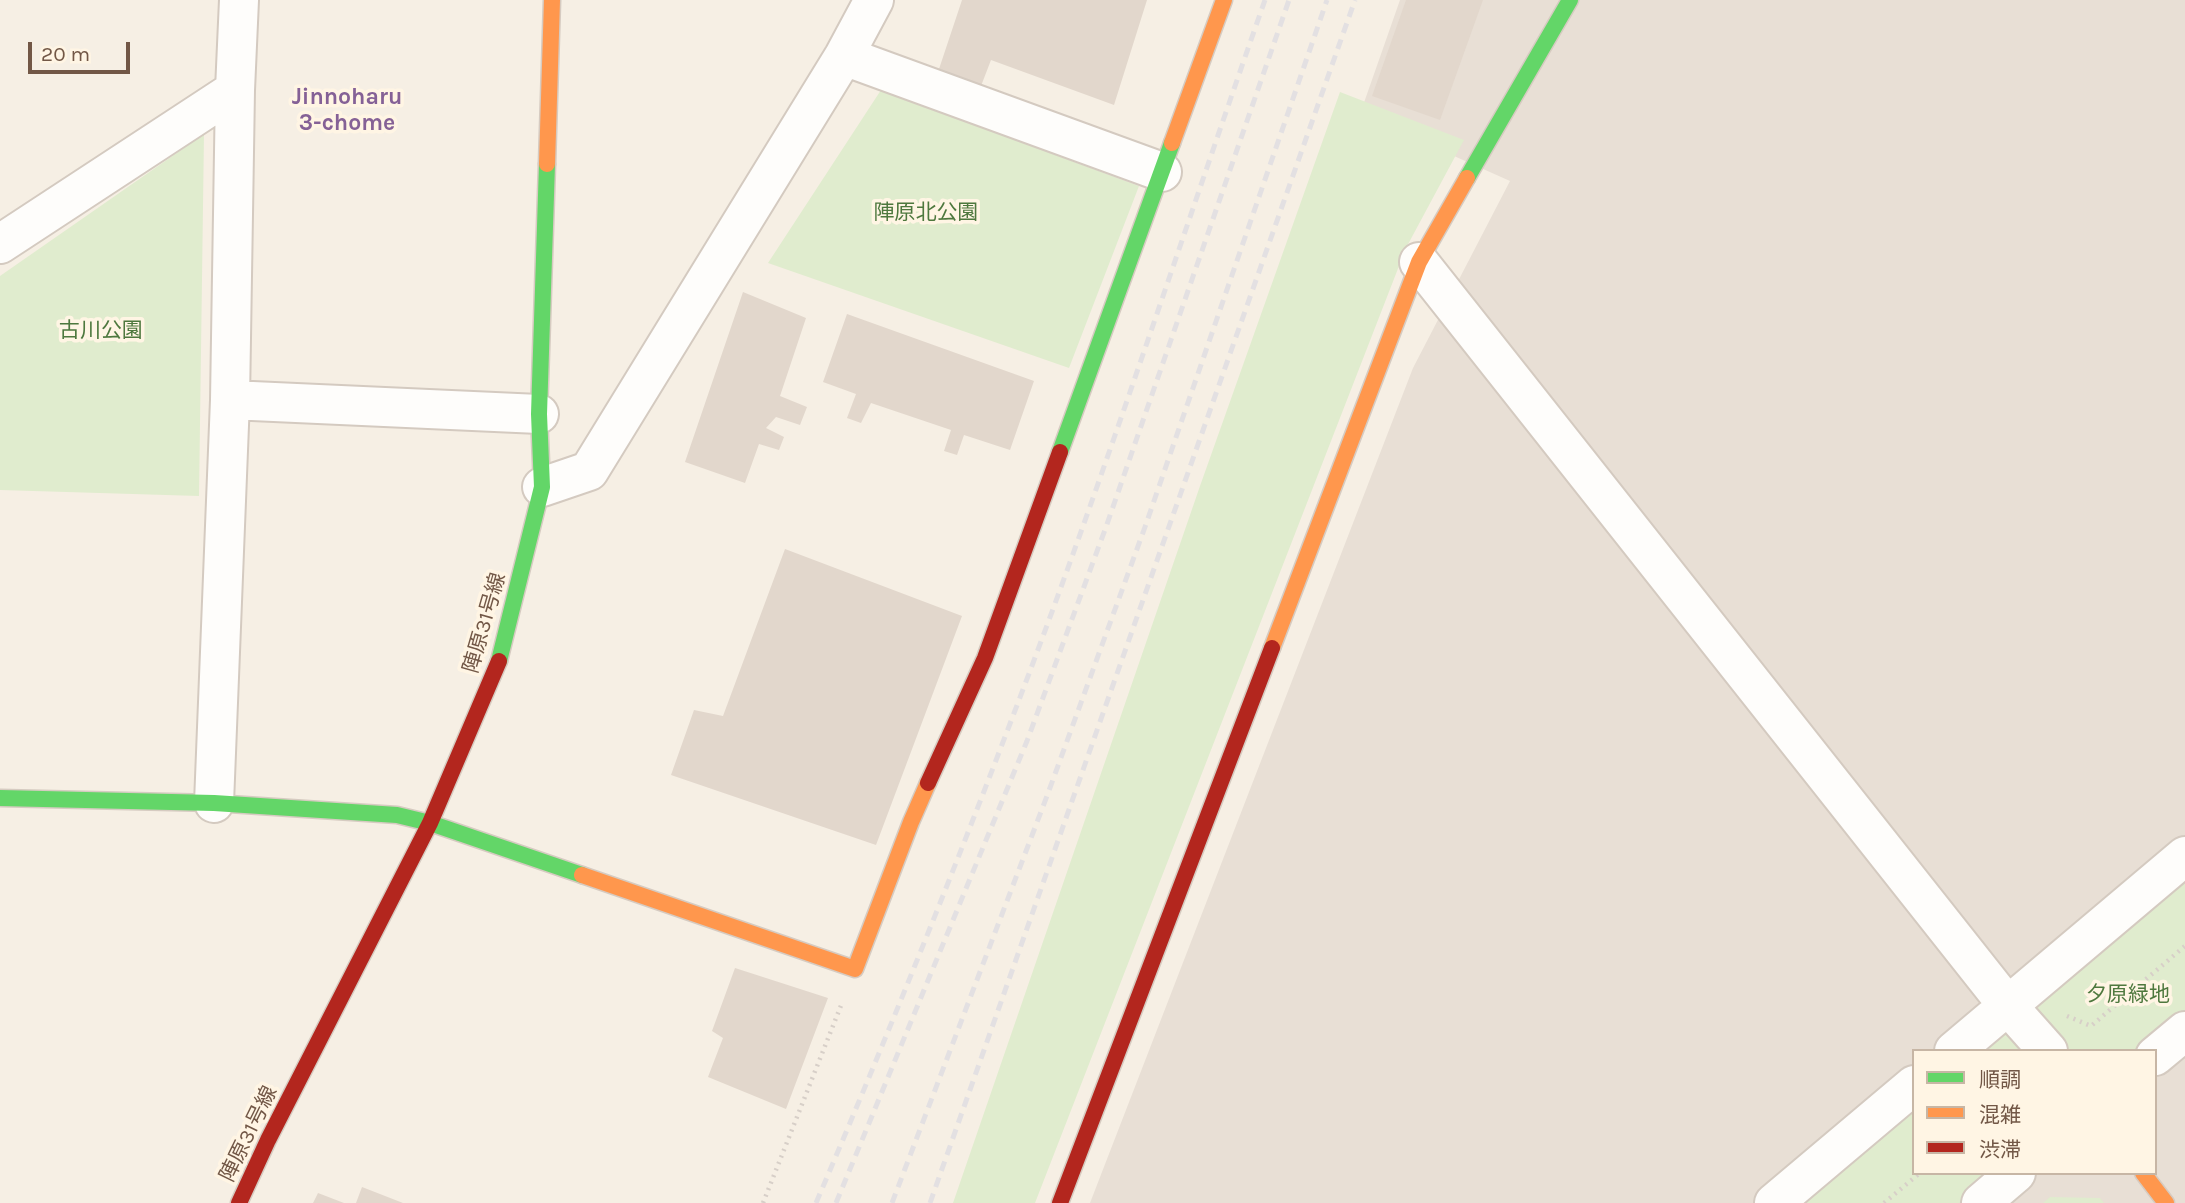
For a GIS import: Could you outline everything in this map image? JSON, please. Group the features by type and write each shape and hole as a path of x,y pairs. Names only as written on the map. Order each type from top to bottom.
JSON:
{"street":[{"path":"214,803 230,400 239,0"},
{"name":"陣原31号線","path":"239,1203 268,1140 430,823 497,668 542,487 539,414 552,0"},
{"path":"542,487 589,471 844,56 874,0"},
{"path":"0,798 214,803 397,815 430,823 855,969 911,822 985,658 1224,0"},
{"path":"1060,1203 1419,262 1570,0"},
{"path":"844,56 1162,172"},
{"path":"0,244 235,90"},
{"path":"1419,262 2008,1006 2042,1043"},
{"path":"230,400 539,414"},
{"path":"1956,1049 2185,856"},
{"path":"2157,1054 2185,1031"},
{"path":"1774,1203 1912,1087"},
{"path":"1981,1203 2015,1175"},
{"path":"2145,1175 2166,1203"}],"path":[{"path":"2042,1043 2058,1013 2091,1026 2185,946"},
{"path":"763,1203 855,969"},
{"path":"1884,1203 1918,1175"}],"shaded area":[{"path":"1400,0 2185,0 2185,1203 1090,1203 1413,368 1510,181 1360,114"}],"green space":[{"name":"陣原北公園","path":"881,90 1139,186 1069,368 768,263"},
{"path":"1340,92 1464,140 1406,248 1035,1203 953,1203 1200,486"},
{"name":"古川公園","path":"204,134 199,496 0,490 0,276"},
{"name":"夕原緑地","path":"2185,881 2185,1012 2141,1049 1986,1049"},
{"path":"1912,1112 1912,1175 1992,1175 1959,1203 1803,1203"},
{"path":"2050,1197 2100,1198 2104,1203 2043,1203"}],"building":[{"path":"962,0 1147,0 1114,105 991,60 981,86 939,69"},
{"path":"1406,0 1483,0 1440,120 1372,96"},
{"path":"743,292 806,318 780,396 807,407 800,425 776,417 766,428 784,437 779,450 759,444 745,483 685,462"},
{"path":"847,314 1034,381 1010,450 964,435 957,455 944,451 951,430 871,403 861,423 847,418 856,394 823,382"},
{"path":"785,549 962,616 876,845 671,775 694,710 723,716"},
{"path":"735,968 828,998 786,1109 708,1077 723,1038 712,1031"},
{"path":"362,1187 403,1203 356,1203"},
{"path":"318,1193 344,1203 313,1203"}],"railway":[{"path":"816,1203 945,890 1051,613 1265,0"},
{"path":"836,1203 1027,741 1106,527 1289,0"},
{"path":"892,1203 1047,796 1145,527 1327,0"},
{"path":"930,1203 1355,0"}],"traffic: fast":[{"path":"1467,178 1570,0"},
{"path":"1060,452 1172,143"},
{"path":"499,661 542,487 539,414 547,164"},
{"path":"0,798 214,803 397,815 430,823 582,875"}],"traffic: slow":[{"path":"547,164 552,0"},
{"path":"1172,143 1224,0"},
{"path":"1272,648 1419,262 1467,178"},
{"path":"582,875 855,969 928,783"},
{"path":"2145,1175 2166,1203"}],"traffic: jam":[{"path":"928,783 985,658 1060,452"},
{"path":"1060,1203 1272,648"},
{"path":"239,1203 268,1140 430,823 499,661"}],"district":[{"name":"Jinnoharu 3-chome","path":"347,110"}]}
